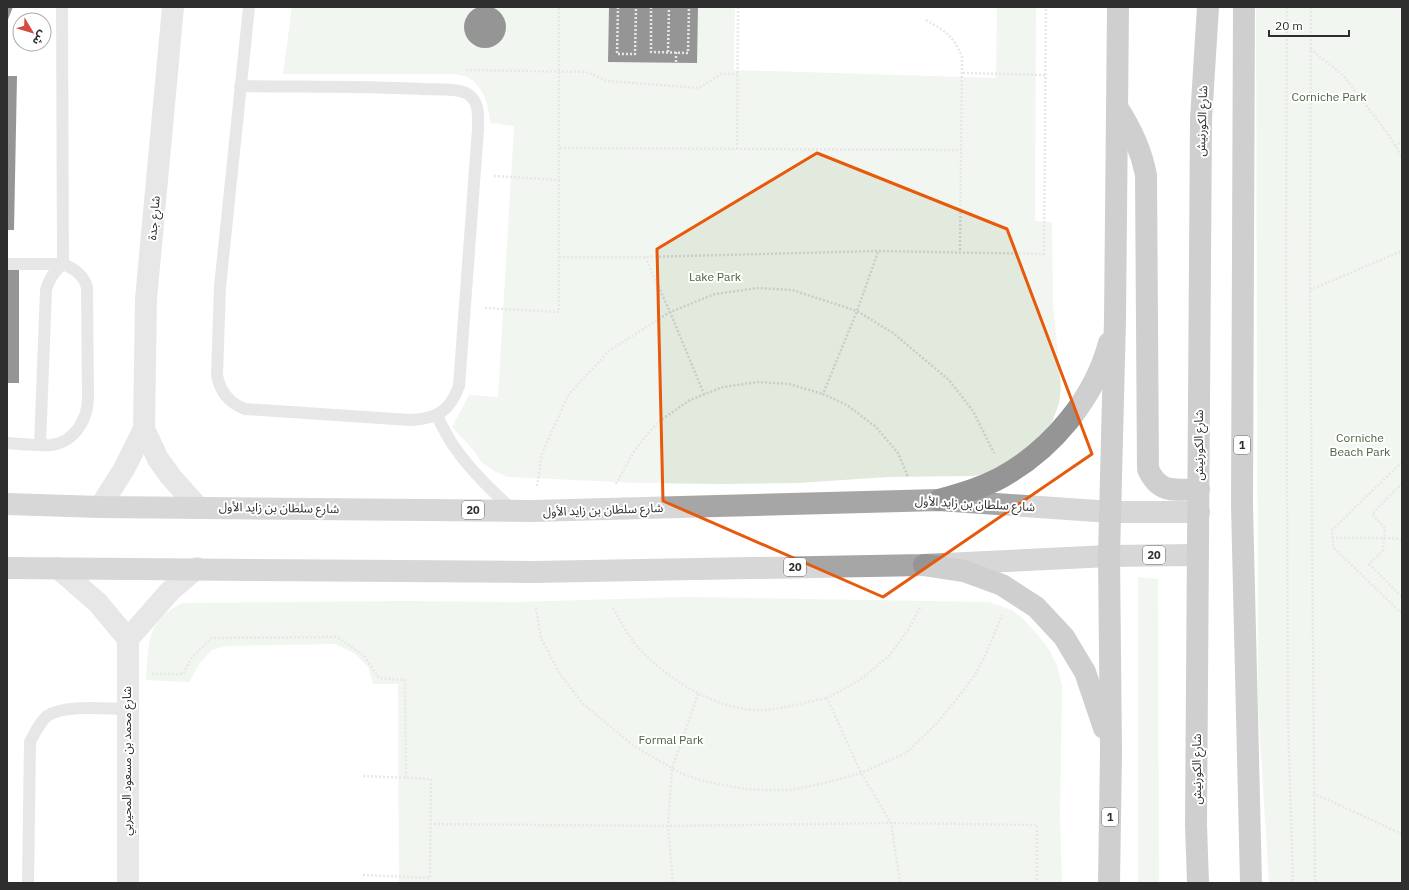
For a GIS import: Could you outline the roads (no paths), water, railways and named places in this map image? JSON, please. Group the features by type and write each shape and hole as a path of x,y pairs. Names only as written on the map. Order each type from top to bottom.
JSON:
{"highway":[{"name":"1","path":"1109,883 1111,752 1109,556 1115,320 1118,7"},
{"name":"شارع الكورنيش","path":"1198,883 1196,825 1201,119 1208,7"},
{"name":"1","path":"1244,7 1242,505 1252,883"},
{"path":"1117,107 1139,146 1146,174 1148,469 1152,479 1160,486 1170,490 1199,489"},
{"path":"939,500 971,491 1001,477 1029,459 1054,437 1076,412 1093,383 1106,353 1115,320"},
{"path":"924,565 964,571 1002,585 1036,608 1064,637 1085,672 1111,752"}],"main road":[{"name":"شارع سلطان بن زايد الأول","path":"7,504 100,507 523,511 939,500 1111,512 1199,512"},
{"name":"20","path":"7,568 197,568 533,572 924,565 1109,556 1198,555"}],"street":[{"name":"شارع جدة","path":"100,507 124,469 144,429 146,299 173,7"},
{"name":"شارع جدة","path":"144,429 158,459 171,477 198,507"},
{"path":"58,568 98,603 128,638 170,591 197,568"},
{"name":"شارع محمد بن مسعود المحيربي","path":"128,638 128,883"}],"lane":[{"path":"62,7 63,264"},
{"path":"240,86 404,88 457,91 467,94 473,99 477,106 478,116 459,386 455,398 447,408 436,416 410,420 295,412 255,411 237,406 229,400 218,385 216,375 220,287 240,86 249,7"},
{"path":"7,264 63,264 70,267 86,281 88,408 85,419 79,428 71,436 62,441 52,445 7,443"},
{"path":"40,444 46,290 52,275 57,268 63,264"},
{"path":"436,416 454,446 470,467 491,490 523,511"},
{"path":"28,883 30,742 37,728 47,717 61,710 127,710"}],"park label":[{"name":"Corniche Park","path":"1329,97"},
{"name":"Lake Park","path":"715,277"},
{"name":"Corniche Beach Park","path":"1360,445"},
{"name":"Formal Park","path":"671,740"}]}
